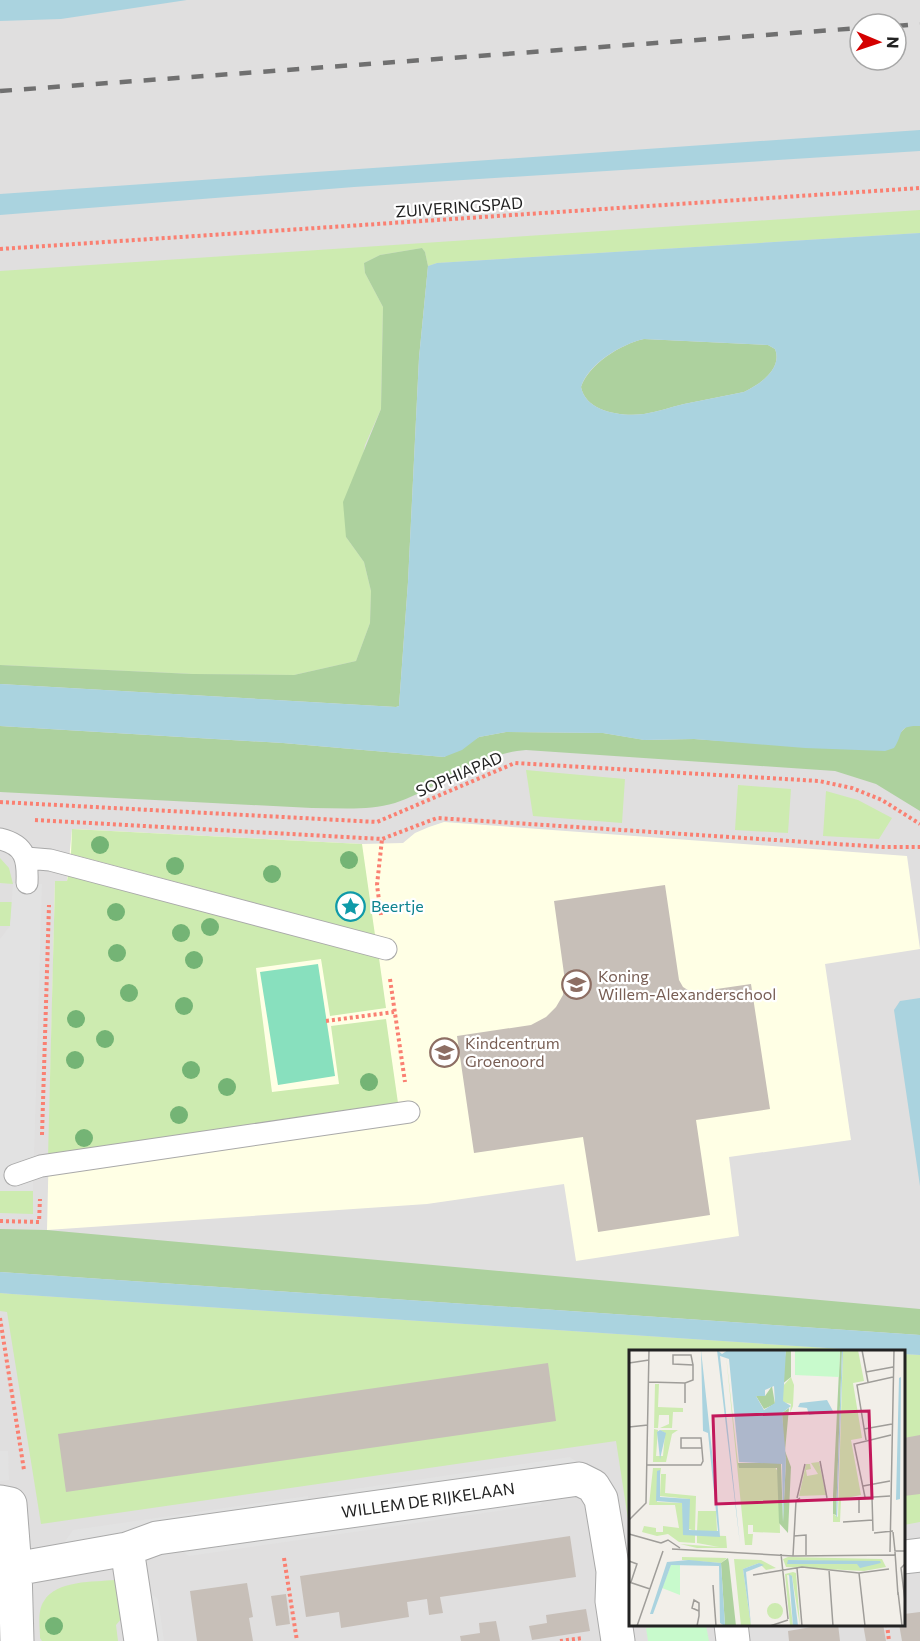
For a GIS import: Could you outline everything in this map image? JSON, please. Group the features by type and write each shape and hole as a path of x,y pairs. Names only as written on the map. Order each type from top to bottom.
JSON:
{"street":[{"name":"WILLEM DE RIJKELAAN","path":"15,1569 127,1549 157,1538 579,1479 593,1486 601,1499 613,1571 621,1600"},
{"path":"5,1503 15,1569 17,1641"},
{"path":"127,1549 141,1641"},
{"path":"905,1557 920,1555"},
{"path":"618,1641 621,1600"},
{"path":"731,1626 733,1641"}],"lane":[{"path":"0,839 13,843 26,858 27,884"},
{"path":"26,858 50,860 386,949"},
{"path":"15,1174 41,1166 409,1112"}],"path":[{"name":"ZUIVERINGSPAD","path":"0,249 920,188"},
{"name":"SOPHIAPAD","path":"0,802 377,822 515,763 819,781 852,788 882,800 920,824"},
{"name":"SOPHIAPAD","path":"31,820 382,839 437,818 883,847 920,847"},
{"path":"0,1221 39,1222 51,821"},
{"path":"326,1021 394,1012"},
{"path":"0,1318 27,1486 5,1503"},
{"path":"278,1521 297,1641"},
{"path":"887,1626 889,1641"}],"shaded area":[{"path":"0,0 920,0 920,1641 0,1641"},
{"name":"Kindcentrum Groenoord","path":"444,822 907,856 920,949 825,964 851,1140 729,1157 739,1236 576,1261 564,1184 427,1204 47,1230 55,881 67,881 72,829 362,844 403,843 415,833"},
{"path":"13,883 42,884 33,1191 0,1191 0,939 10,926"},
{"path":"0,1451 8,1451 9,1480 0,1481"},
{"path":"570,1457 584,1468 330,1505 328,1493"},
{"path":"551,1492 540,1505 189,1556 176,1546"},
{"path":"308,1496 309,1507 64,1543 73,1530"},
{"path":"146,1590 158,1599 164,1641 153,1641"}],"green space":[{"path":"920,210 920,233 437,263 428,266 422,248 380,255 364,263 365,273 383,307 381,409 365,445 346,537 364,562 371,591 370,623 356,661 294,675 193,674 0,665 0,271"},
{"path":"422,248 428,266 419,358 408,582 399,706 0,684 0,665 193,674 294,675 356,661 370,623 371,591 364,562 346,537 343,502 381,409 383,307 365,273 364,263 380,255"},
{"path":"644,339 768,345 775,349 776,363 763,381 744,392 649,413 626,415 606,411 590,402 581,387 591,370 616,350"},
{"path":"0,726 283,743 444,757 479,737 506,732 603,733 645,740 694,739 738,742 900,733 907,726 920,726 920,811 876,784 835,771 526,750 492,757 395,803 364,808 312,808 0,792"},
{"path":"526,770 625,779 622,823 533,816"},
{"path":"738,785 791,789 788,833 735,830"},
{"path":"826,791 858,800 892,818 879,839 823,836"},
{"path":"72,829 362,844 375,935 71,854"},
{"path":"0,858 9,868 13,884 0,883"},
{"path":"68,875 379,958 386,1008 330,1016 321,959 256,968 272,1092 339,1084 331,1026 386,1019 398,1103 48,1157 55,881 67,881"},
{"path":"0,902 13,902 10,926 0,926"},
{"path":"318,964 335,1076 278,1085 260,972"},
{"path":"0,1191 33,1191 33,1214 0,1213"},
{"path":"0,1229 47,1230 920,1309 920,1335 0,1272"},
{"path":"0,1293 858,1350 629,1350 629,1526 616,1441 41,1524 7,1312 0,1311"},
{"path":"905,1354 920,1355 920,1522 905,1525"},
{"path":"115,1580 127,1612 116,1625 118,1641 42,1641 40,1638 40,1609 50,1594 57,1589 76,1583"},
{"path":"706,1626 709,1641 648,1641 646,1628"}],"water":[{"path":"0,0 187,0 61,19 0,21"},
{"path":"920,130 920,151 354,187 0,215 0,194"},
{"path":"920,233 920,726 904,729 894,748 885,751 805,748 694,739 644,740 603,733 506,732 479,737 462,750 444,757 283,743 0,726 0,684 399,706 408,582 419,358 428,266 437,263","holes":["644,339 768,345 775,349 777,356 773,370 763,381 744,392 649,413 626,415 597,407 584,395 581,387 591,370 606,356 625,345"]},
{"path":"920,998 920,1186 894,1010 900,1001"},
{"path":"0,1272 920,1335 920,1355 905,1354 905,1350 858,1350 0,1293"}],"building":[{"path":"665,885 679,980 683,987 696,992 751,984 770,1109 696,1120 710,1215 598,1232 583,1137 474,1153 457,1036 531,1025 546,1017 556,1007 563,995 565,981 554,901"},
{"path":"548,1363 556,1421 66,1492 58,1434"},
{"path":"920,1435 920,1494 905,1496 905,1438"},
{"path":"570,1536 576,1577 440,1597 443,1613 429,1615 427,1599 407,1602 409,1617 341,1628 339,1612 306,1617 300,1576"},
{"path":"247,1583 253,1617 249,1618 253,1641 197,1641 190,1591"},
{"path":"286,1594 290,1624 276,1626 271,1596"},
{"path":"586,1609 590,1631 532,1640 529,1626 547,1623 546,1615"},
{"path":"920,1612 920,1641 902,1641 899,1626 905,1626 905,1614"},
{"path":"496,1621 500,1641 461,1641 460,1636 480,1633 479,1623"},
{"path":"817,1626 838,1626 840,1641 789,1641 788,1631"},
{"path":"863,1626 883,1626 886,1641 866,1641"}],"railway":[{"path":"908,25 920,24"},
{"path":"0,91 848,29"}],"place":[{"name":"Beertje","path":"350,906"},
{"name":"Koning Willem-Alexanderschool","path":"577,985"},
{"name":"Kindcentrum Groenoord","path":"444,1052"}]}
